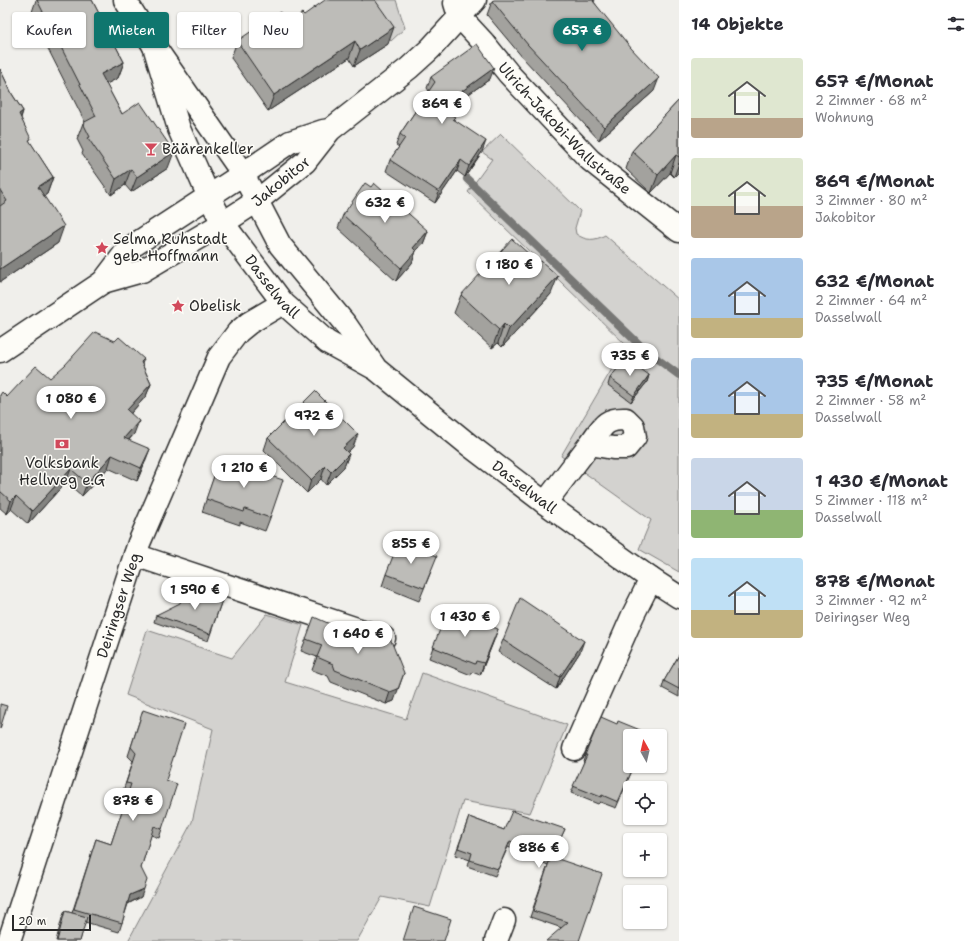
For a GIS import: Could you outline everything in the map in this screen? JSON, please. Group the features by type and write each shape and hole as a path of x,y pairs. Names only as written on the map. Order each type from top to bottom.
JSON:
{"street":[{"path":"125,0 133,12"},
{"name":"Jakobitor","path":"104,282 142,271 257,201 305,162 330,130 409,68 430,48 456,8 475,0"},
{"name":"Ulrich-Jakobi-Wallstraße","path":"456,8 509,74 590,160 679,231"},
{"name":"Dasselwall","path":"155,48 243,174 280,245 346,325 376,369"},
{"name":"Dasselwall","path":"155,48 179,129 209,197 223,223 283,303 327,342 376,369 469,445 545,503 679,597"},
{"name":"Jakobitor","path":"104,282 128,248 209,197 290,142 330,130"},
{"path":"0,352 104,282"},
{"name":"Deiringser Weg","path":"9,941 139,543 219,357 238,332 248,323 283,303"},
{"path":"545,503 590,444"},
{"path":"135,555 384,638"},
{"path":"574,749 633,615 652,579"},
{"path":"496,941 504,920"}],"shaded area":[{"path":"363,0 396,0 405,28 391,41"},
{"path":"501,134 580,211 575,228 576,234 587,239 598,238 605,235 679,300 679,572 639,549 651,520 561,456 626,345 468,192 492,159 482,152"},
{"path":"267,614 303,625 285,682 406,719 422,673 567,725 530,813 463,801 430,907 382,897 357,941 128,941 192,822 213,729 126,695 147,630 232,658"}],"building":[{"path":"37,0 92,0 98,12 94,12 94,48 117,48 124,62 101,74 122,114 140,102 174,152 137,177 131,169 116,179 88,138 90,137 83,123 96,116 61,48 86,48 86,12 43,12"},
{"path":"325,0 375,0 394,27 360,50 355,41 274,95 241,47 241,38 249,33 249,48 303,48 303,14 304,15"},
{"path":"594,0 593,1 631,48 659,78 604,127 528,45 492,1"},
{"path":"477,44 494,68 440,107 455,117 453,119 486,141 469,166 461,160 439,192 390,160 405,138 400,134 435,82 431,77"},
{"path":"0,69 12,94 23,111 19,114 31,139 29,140 53,177 38,187 64,226 0,269 0,206 7,201 0,190"},
{"path":"679,100 679,157 676,155 658,175 632,151"},
{"path":"365,183 371,187 374,183 428,231 413,248 416,251 401,268 343,215"},
{"path":"512,239 539,263 541,261 558,276 509,329 504,324 499,330 461,295"},
{"name":"Volksbank Hellweg e.G","path":"95,332 115,341 119,337 144,359 141,362 151,384 127,410 139,421 124,438 150,449 141,468 112,455 87,483 71,469 32,511 16,496 11,501 0,491 0,395 2,392 7,397 36,366 50,378 65,365"},
{"path":"626,358 649,375 634,396 610,378"},
{"path":"315,391 358,434 343,448 349,454 331,472 325,466 311,480 268,438"},
{"path":"220,459 283,480 270,518 245,509 244,512 206,499"},
{"path":"399,541 437,556 424,588 386,574"},
{"path":"185,589 222,600 210,634 156,615 180,603"},
{"path":"520,598 584,641 560,677 503,640"},
{"path":"447,612 458,617 459,614 498,629 484,663 476,661 475,664 433,647"},
{"path":"314,617 330,624 334,623 383,641 390,638 404,673 398,689 390,692 335,670 333,664 317,657 322,645 306,639"},
{"path":"679,655 679,689 664,681"},
{"path":"0,704 7,706 0,729"},
{"path":"143,710 184,724 166,780 177,784 162,829 154,826 141,868 147,880 144,889 130,895 122,923 74,909 96,839 111,844 131,784 126,783 136,753 131,747"},
{"path":"601,717 617,724 618,721 638,729 623,729 623,773 631,773 627,781 623,781 623,791 618,802 602,795 601,797 573,786 587,755 585,755"},
{"path":"512,811 565,829 552,857 602,874 579,941 546,941 568,922 533,911 550,859 510,841 498,869 470,860 472,853 458,848 469,817 504,830"},
{"path":"414,907 451,919 444,941 403,941"},
{"path":"65,911 87,917 80,941 57,941"}],"waterway":[{"path":"467,179 645,350 679,375"}],"place":[{"name":"Bäärenkeller","path":"151,149"},
{"name":"Selma Ruhstadt geb. Hoffmann","path":"102,248"},
{"name":"Obelisk","path":"178,306"},
{"name":"Volksbank Hellweg e.G","path":"62,444"}]}
